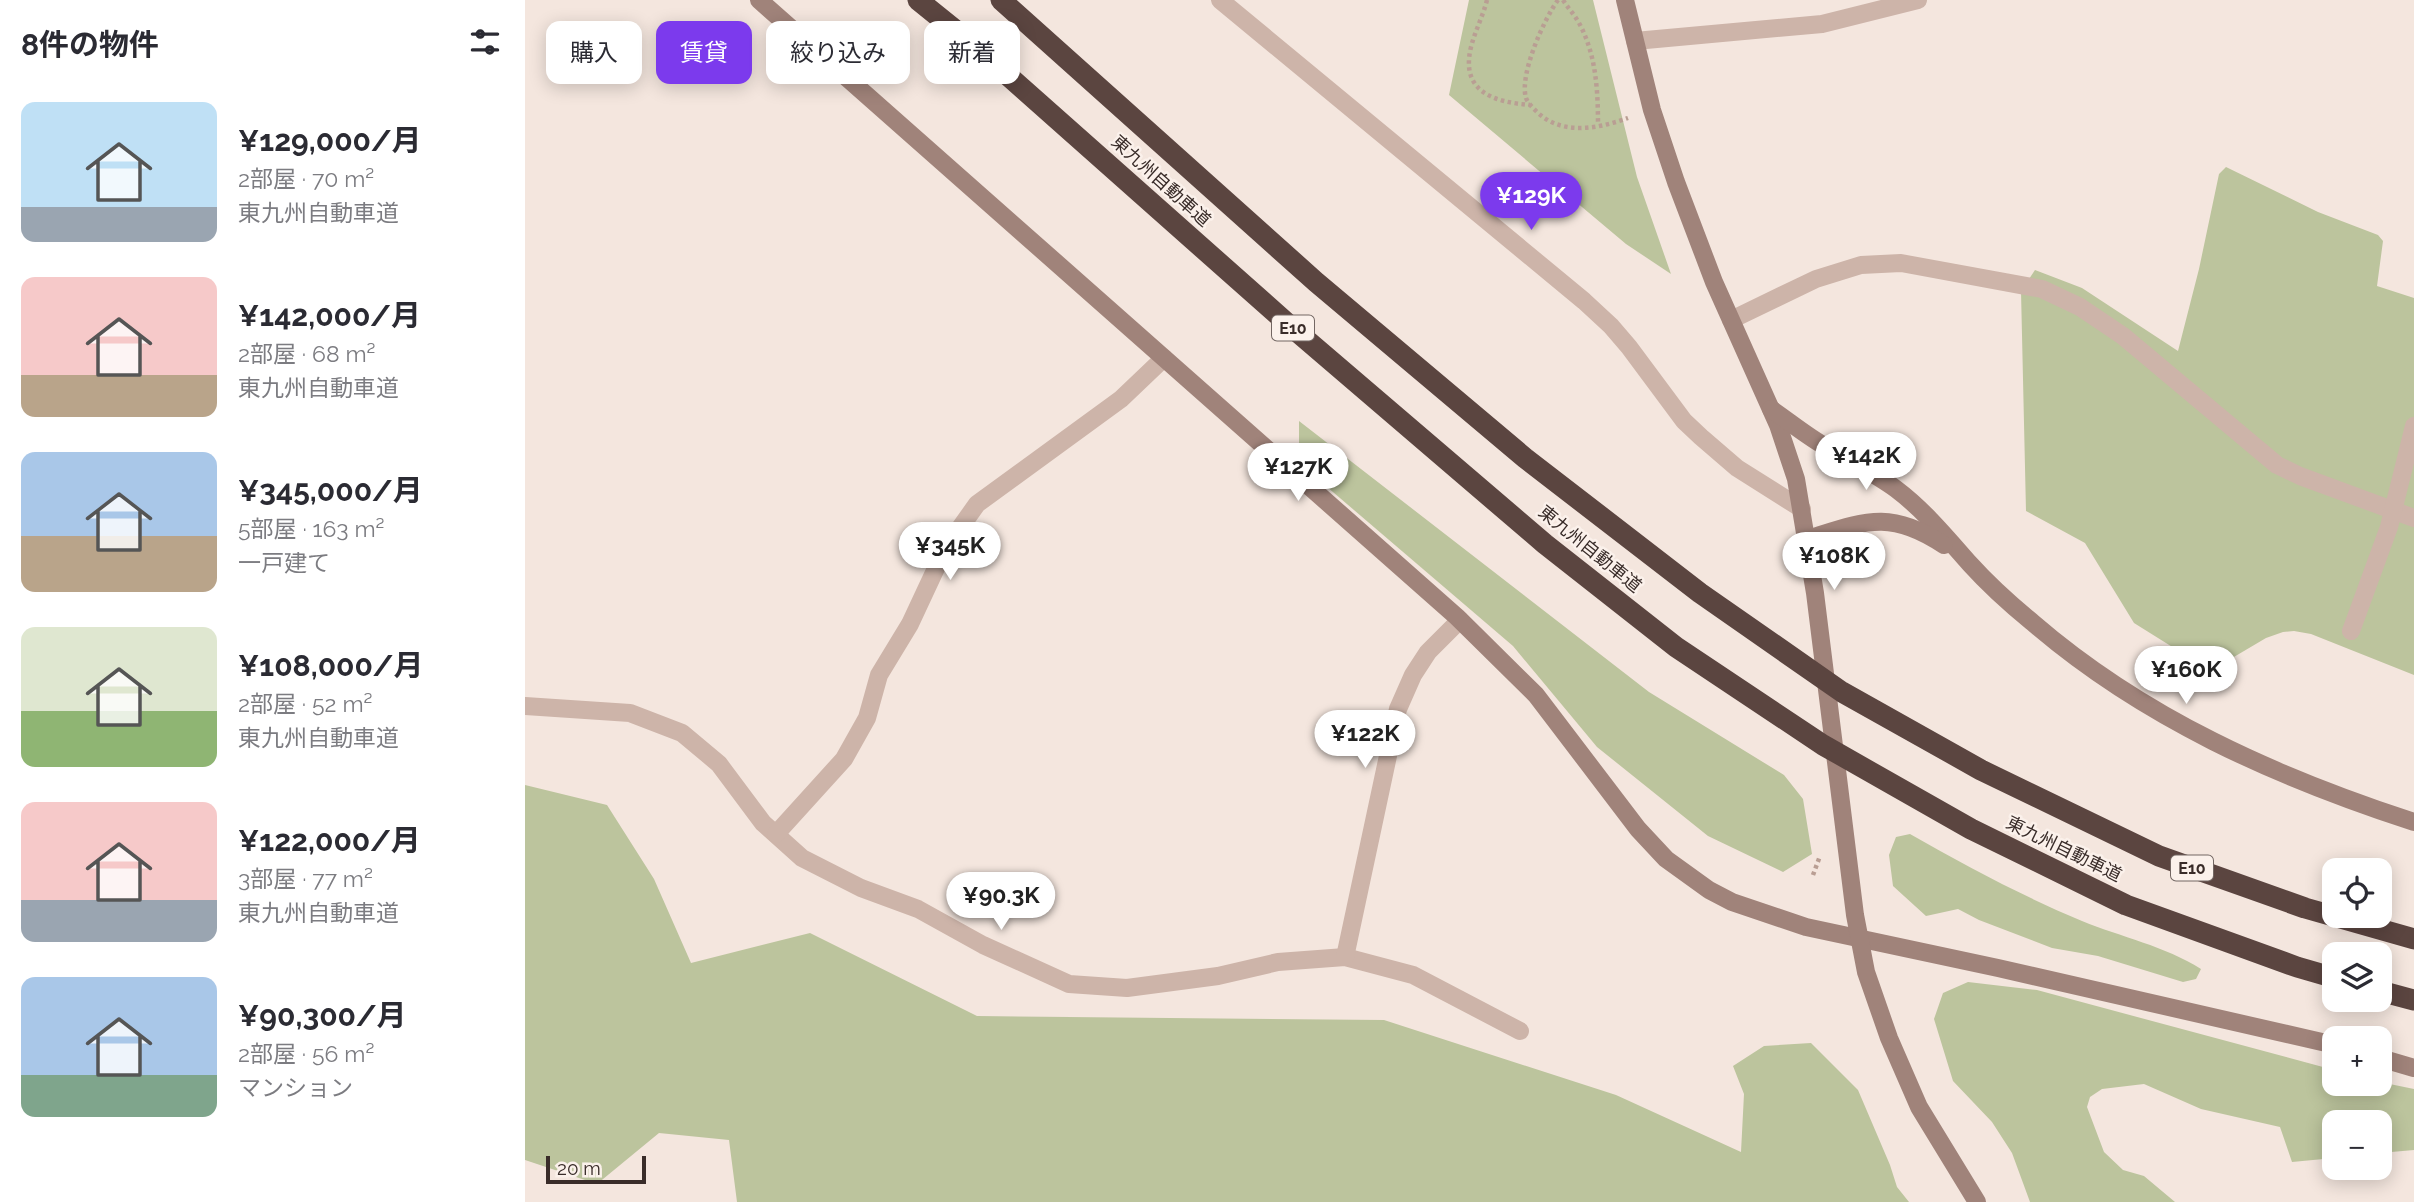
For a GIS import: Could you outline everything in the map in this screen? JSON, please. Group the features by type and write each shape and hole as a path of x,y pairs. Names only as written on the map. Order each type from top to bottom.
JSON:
{"highway":[{"name":"東九州自動車道","path":"918,0 970,42 1278,315 1545,544 1676,647 1823,745 1971,829 2126,905 2322,974"},
{"name":"東九州自動車道","path":"1001,0 1316,282 1525,458 1700,593 1843,692 1981,770 2159,856 2305,908 2414,939"},
{"path":"2392,994 2414,1000"}],"street":[{"path":"759,0 1460,620 1536,695 1638,828 1666,859 1687,876 1709,890 1760,913 1859,939 2322,1042"},
{"path":"1220,0 1584,301 1611,326 1684,421 1717,453 1802,509"},
{"path":"1625,0 1664,150 1703,255 1786,447 1802,509 1859,939 1872,989 1910,1088 1929,1125 1977,1202"},
{"path":"1635,41 1811,26 1918,0"},
{"path":"1731,320 1816,279 1861,265 1901,264 2042,289 2080,307 2123,336 2277,465 2414,518"},
{"path":"776,834 844,759 867,718 879,675 910,624 945,549 977,504 1121,399 1164,358"},
{"path":"1771,408 1826,447 1897,490 1937,527 2011,604 2057,643 2146,706 2262,766 2414,822"},
{"path":"2351,631 2393,512 2414,426"},
{"path":"1807,540 1868,523 1904,523 1924,532 1972,566"},
{"path":"1345,957 1398,709 1413,675 1428,652 1460,620"},
{"path":"525,706 630,713 682,733 719,764 764,823 802,858 861,888 918,909 983,945 1069,984 1127,988 1218,976 1278,962 1345,957 1413,975 1520,1031"},
{"path":"2392,1062 2414,1068"}],"path":[{"path":"1487,0 1470,49 1470,71 1475,84 1484,95 1495,100 1530,105"},
{"path":"1598,125 1597,85 1588,42 1579,22 1560,0 1542,26 1536,42 1526,83 1526,99 1543,118 1557,125 1583,129 1632,116"}],"green space":[{"path":"1469,0 1593,0 1637,177 1671,274 1626,244 1449,95"},
{"path":"2226,167 2318,212 2378,235 2383,241 2377,286 2414,298 2414,675 2311,634 2294,631 2266,638 2222,664 2213,666 2198,663 2134,623 2085,543 2026,511 2021,291 2035,270 2082,288 2178,351 2219,174"},
{"path":"1299,421 1649,692 1784,775 1803,799 1812,854 1783,872 1708,836 1597,747 1513,646 1299,463"},
{"path":"525,785 607,805 654,879 691,963 810,933 977,1016 1384,1020 1616,1095 1741,1152 1744,1094 1733,1066 1764,1046 1811,1043 1858,1090 1897,1187 1909,1202 737,1202 729,1140 659,1133 597,1184 525,1160"},
{"path":"1910,834 2038,901 2082,921 2173,954 2201,969 2196,979 2183,982 2098,956 2052,948 1979,920 1958,909 1926,916 1893,886 1889,855 1896,837"},
{"path":"1968,982 2037,990 2322,1067 2322,1096 2392,1096 2392,1084 2414,1089 2414,1150 2392,1152 2392,1110 2322,1110 2322,1159 2292,1162 2280,1127 2201,1109 2144,1084 2102,1089 2090,1097 2087,1107 2104,1152 2123,1170 2144,1176 2175,1202 2030,1202 2012,1153 1992,1122 1953,1081 1934,1019 1943,993"}]}
